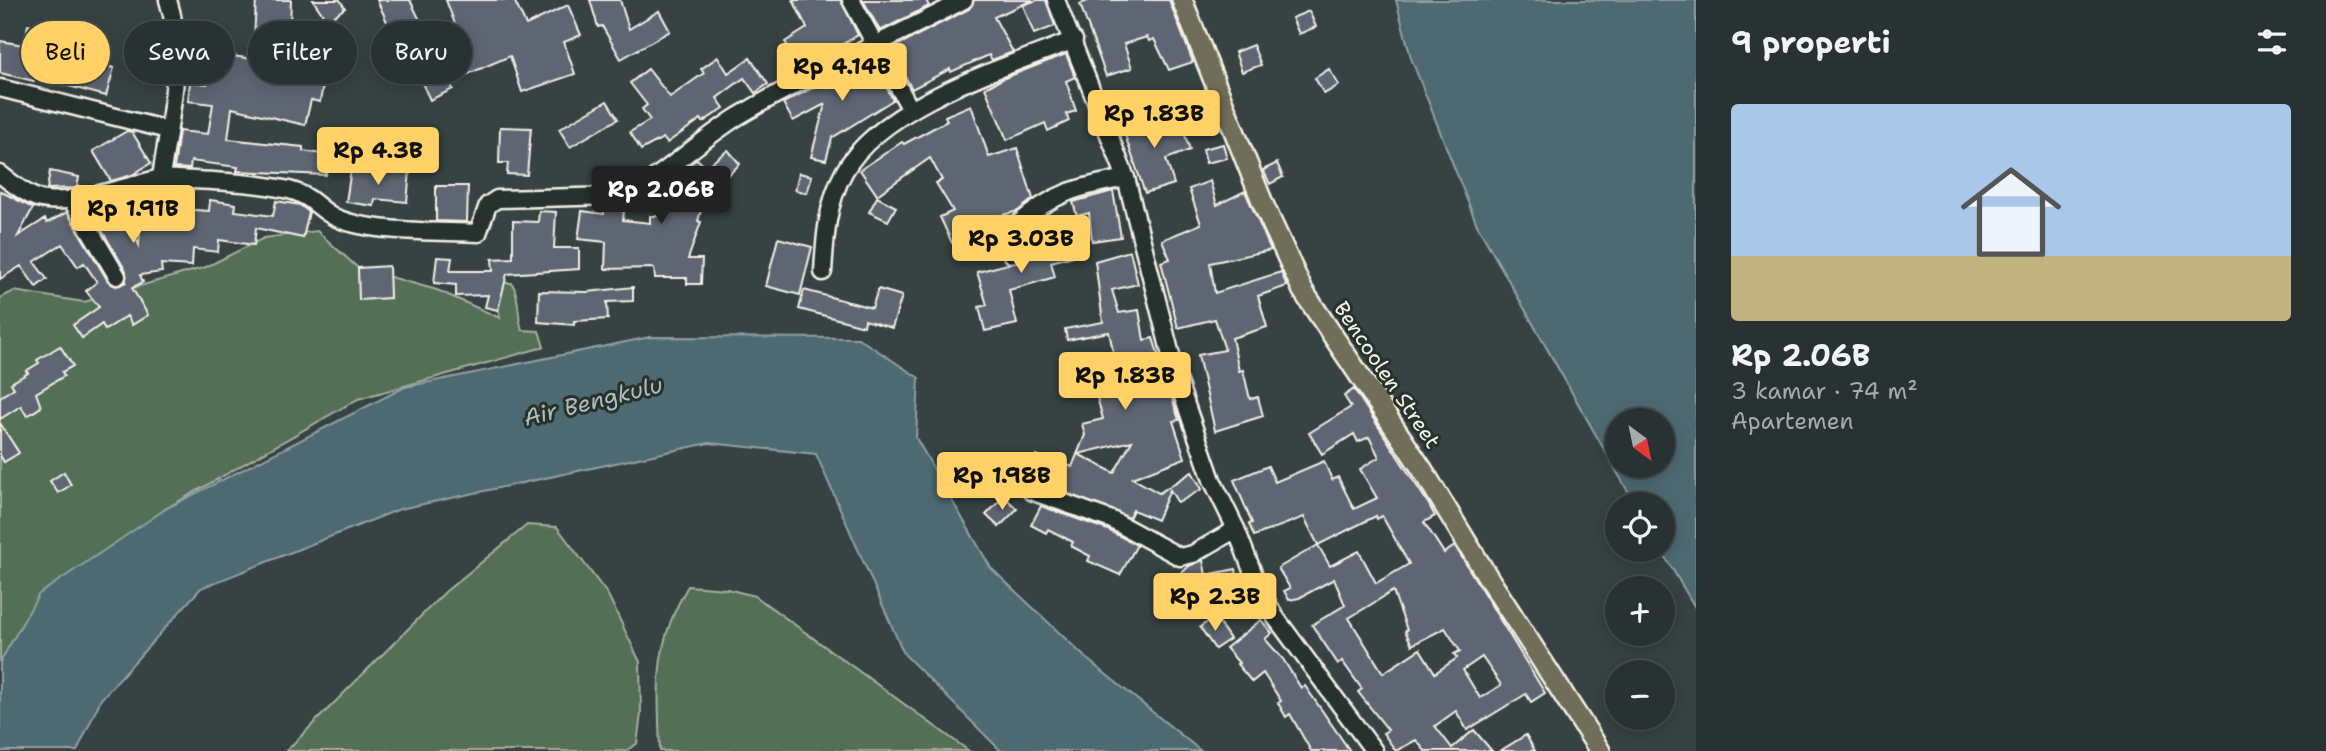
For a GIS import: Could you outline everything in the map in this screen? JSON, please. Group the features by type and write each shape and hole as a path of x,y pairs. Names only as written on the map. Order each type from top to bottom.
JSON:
{"main road":[{"name":"Bencoolen Street","path":"1182,0 1264,206 1303,291 1422,469 1600,751"}],"street":[{"path":"161,178 176,55 172,0"},
{"path":"851,0 911,110"},
{"path":"0,174 39,198 71,199 161,178 292,191 314,200 339,219 393,229 478,233 488,205 502,198 615,196 634,192 735,119 804,79 875,47 964,0"},
{"path":"1056,0 1074,40 1126,178 1177,379 1212,480 1236,529 1260,591 1276,618 1374,751"},
{"path":"823,272 826,225 844,173 863,148 911,110 996,71 1074,40"},
{"path":"0,88 168,130"},
{"path":"1012,254 1017,225 1047,200 1076,188 1126,178"},
{"path":"71,199 117,276"},
{"path":"1031,491 1112,520 1180,557 1193,554 1236,529"}],"green space":[{"path":"317,231 358,268 437,290 500,318 497,298 503,283 512,283 522,330 539,331 544,347 358,399 165,509 0,667 0,298 14,291 84,302 206,267 264,238"},
{"path":"527,525 557,527 608,595 640,662 641,714 637,744 625,751 286,751 445,592"},
{"path":"688,586 727,589 755,596 969,751 660,751 659,685 663,647 677,607"}],"water":[{"path":"1396,0 1696,0 1696,609 1668,562 1675,562 1675,492 1628,492 1620,478 1675,478 1675,408 1605,408 1605,451 1477,225 1411,58"},
{"name":"Air Bengkulu","path":"650,337 858,338 919,378 916,438 991,568 1087,659 1201,751 1001,751 904,654 816,454 709,443 400,509 201,588 101,699 77,751 0,751 0,662 39,594 167,508 405,387"}],"building":[{"path":"256,0 291,0 290,21 255,21"},
{"path":"313,0 340,0 345,8 327,21"},
{"path":"377,0 410,0 420,21 387,21"},
{"path":"446,0 514,0 526,25 568,5 581,35 564,42 575,74 522,92 510,56 472,72 472,21 454,21"},
{"path":"590,0 620,0 629,29 659,11 670,31 621,59 602,26 598,27"},
{"path":"793,0 841,0 858,35 838,47 840,50 810,65 804,54 796,59 785,42 807,28"},
{"path":"863,0 926,0 929,6 880,31"},
{"path":"974,0 1033,0 994,17 1013,52 992,60 989,55 951,72 950,69 912,89 890,49 969,9"},
{"path":"1046,0 1055,26 1034,34 1023,5"},
{"path":"1090,0 1169,0 1193,62 1169,70 1154,39 1149,41 1147,37 1124,44 1132,68 1106,76 1080,4"},
{"path":"1309,11 1316,27 1299,34 1292,18"},
{"path":"0,41 21,44 21,78 0,73"},
{"path":"1253,45 1261,65 1242,72 1235,52"},
{"path":"1066,54 1075,77 1066,81 1076,111 1066,114 1069,121 1048,131 1045,123 1007,140 985,88"},
{"path":"234,56 248,58 248,84 323,85 320,102 311,100 305,125 232,108 228,139 303,147 303,151 328,155 326,175 237,171 238,167 191,161 190,169 174,168 179,131 208,134 213,104 188,101 190,84 234,84"},
{"path":"718,57 728,73 750,58 768,84 755,93 744,78 717,98 724,108 703,122 701,119 667,143 663,138 641,150 630,132 650,120 642,109 647,105 630,83 648,69 670,97 704,73 701,69"},
{"path":"871,58 893,100 832,138 826,160 811,157 825,104 793,121 783,103"},
{"path":"1329,69 1339,85 1324,94 1315,78"},
{"path":"61,84 109,84 106,96"},
{"path":"422,84 450,84 453,89 430,100"},
{"path":"607,101 618,119 570,147 559,129"},
{"path":"971,105 989,157 1017,148 1033,199 1018,211 991,218 992,221 971,230 973,232 952,243 940,217 953,211 936,183 942,180 930,158 877,195 860,170 902,142 904,144 947,121 945,116"},
{"path":"1141,114 1147,131 1180,120 1190,150 1166,159 1174,184 1145,193 1120,121"},
{"path":"500,127 531,128 527,175 507,174 508,163 499,163"},
{"path":"127,131 132,132 151,163 132,175 111,181 93,151"},
{"path":"1223,144 1227,158 1206,163 1203,149"},
{"path":"728,150 740,164 705,197 698,221 701,222 688,259 702,259 701,284 687,284 687,278 655,278 654,268 605,269 606,242 578,239 582,211 604,214 604,208 624,211 623,220 650,223 650,216 663,216 671,183 685,168 697,159 706,167"},
{"path":"1277,163 1283,177 1270,184 1263,170"},
{"path":"351,169 384,174 385,169 410,171 407,202 375,199 374,206 346,202"},
{"path":"50,171 79,177 77,188 47,189"},
{"path":"799,173 812,176 807,193 795,190"},
{"path":"1210,181 1217,205 1245,191 1271,250 1210,263 1215,293 1281,272 1287,286 1258,296 1267,327 1232,338 1239,371 1243,370 1250,399 1258,397 1263,416 1215,431 1198,355 1225,350 1215,319 1178,328 1161,262 1170,259 1162,240 1201,224 1189,189"},
{"path":"436,186 468,186 467,222 436,221"},
{"path":"0,191 33,208 18,236 45,219 47,223 67,212 108,281 116,286 126,282 126,271 88,207 117,201 139,245 142,201 167,202 167,208 209,211 210,200 236,204 235,211 273,216 276,201 300,205 309,212 303,238 256,228 254,245 219,240 218,252 193,249 192,266 161,264 162,272 140,275 143,282 132,288 148,315 132,325 127,316 105,330 102,324 82,338 73,325 99,307 86,291 97,282 84,263 78,267 62,244 34,262 47,279 36,287 21,266 0,279"},
{"path":"1113,191 1121,237 1092,241 1089,213 1077,216 1073,202"},
{"path":"877,197 896,207 888,221 869,212"},
{"path":"539,211 556,212 554,248 579,248 579,269 507,274 498,310 485,307 488,295 456,296 456,285 434,283 437,257 452,258 450,271 493,271 492,259 513,258 513,221 538,222"},
{"path":"1037,222 1041,234 1066,228 1073,256 1051,262 1055,277 1009,290 1017,324 985,331 979,307 987,305 977,272 1031,258 1025,238 1027,231"},
{"path":"778,238 812,247 800,295 766,286"},
{"path":"1130,251 1138,284 1112,290 1119,313 1139,310 1144,340 1153,338 1179,420 1173,421 1185,458 1132,478 1159,493 1192,472 1202,489 1178,503 1170,490 1157,520 1133,510 1129,518 1051,487 1063,463 1072,467 1085,435 1082,424 1103,419 1092,379 1087,381 1082,365 1114,355 1109,332 1067,340 1065,329 1103,322 1095,261","holes":["1132,441 1114,473 1078,454"]},
{"path":"389,266 390,298 359,300 358,268"},
{"path":"633,287 633,301 607,302 608,319 574,321 574,325 538,322 539,291 587,292"},
{"path":"878,289 902,296 892,328 865,320 864,326 799,309 804,290 872,308"},
{"path":"60,346 73,366 62,372 64,376 36,393 41,407 27,416 21,406 0,419 0,397 14,388 11,383 28,373 26,371 39,363 37,360"},
{"path":"1354,389 1435,516 1424,522 1444,553 1455,546 1545,693 1531,702 1526,694 1467,730 1456,711 1435,726 1452,748 1474,730 1492,751 1425,751 1416,740 1396,751 1383,733 1388,730 1358,692 1362,689 1342,661 1338,664 1312,625 1345,605 1334,579 1299,598 1289,600 1284,591 1290,588 1278,568 1318,545 1304,517 1254,536 1249,524 1252,523 1234,480 1268,466 1275,482 1324,461 1332,480 1338,477 1354,509 1377,498 1360,469 1379,457 1369,437 1358,442 1354,434 1322,454 1309,433 1351,407 1344,396","holes":["1376,516 1377,519 1382,516 1409,564 1376,583 1359,551 1330,566 1318,545","1393,591 1412,645 1445,628 1460,651 1454,654 1457,658 1435,673 1420,649 1383,673 1349,618","1482,657 1501,685 1480,698 1463,670"]},
{"path":"0,423 19,453 4,462 0,455"},
{"path":"1036,455 1059,468 1042,484 1022,478"},
{"path":"64,472 71,485 58,493 50,481"},
{"path":"1004,496 1017,509 999,527 986,515"},
{"path":"1041,506 1108,530 1137,545 1120,575 1088,561 1090,556 1071,546 1073,542 1048,529 1046,533 1031,525"},
{"path":"1203,560 1206,575 1236,569 1241,602 1197,609 1192,580 1167,605 1158,596 1189,566"},
{"path":"1215,617 1230,639 1215,649 1200,627"},
{"path":"1261,620 1272,633 1265,639 1283,659 1301,688 1305,686 1350,751 1311,751 1290,714 1286,717 1278,703 1281,701 1263,673 1252,682 1226,648"},
{"path":"1526,735 1535,751 1500,751"}]}
